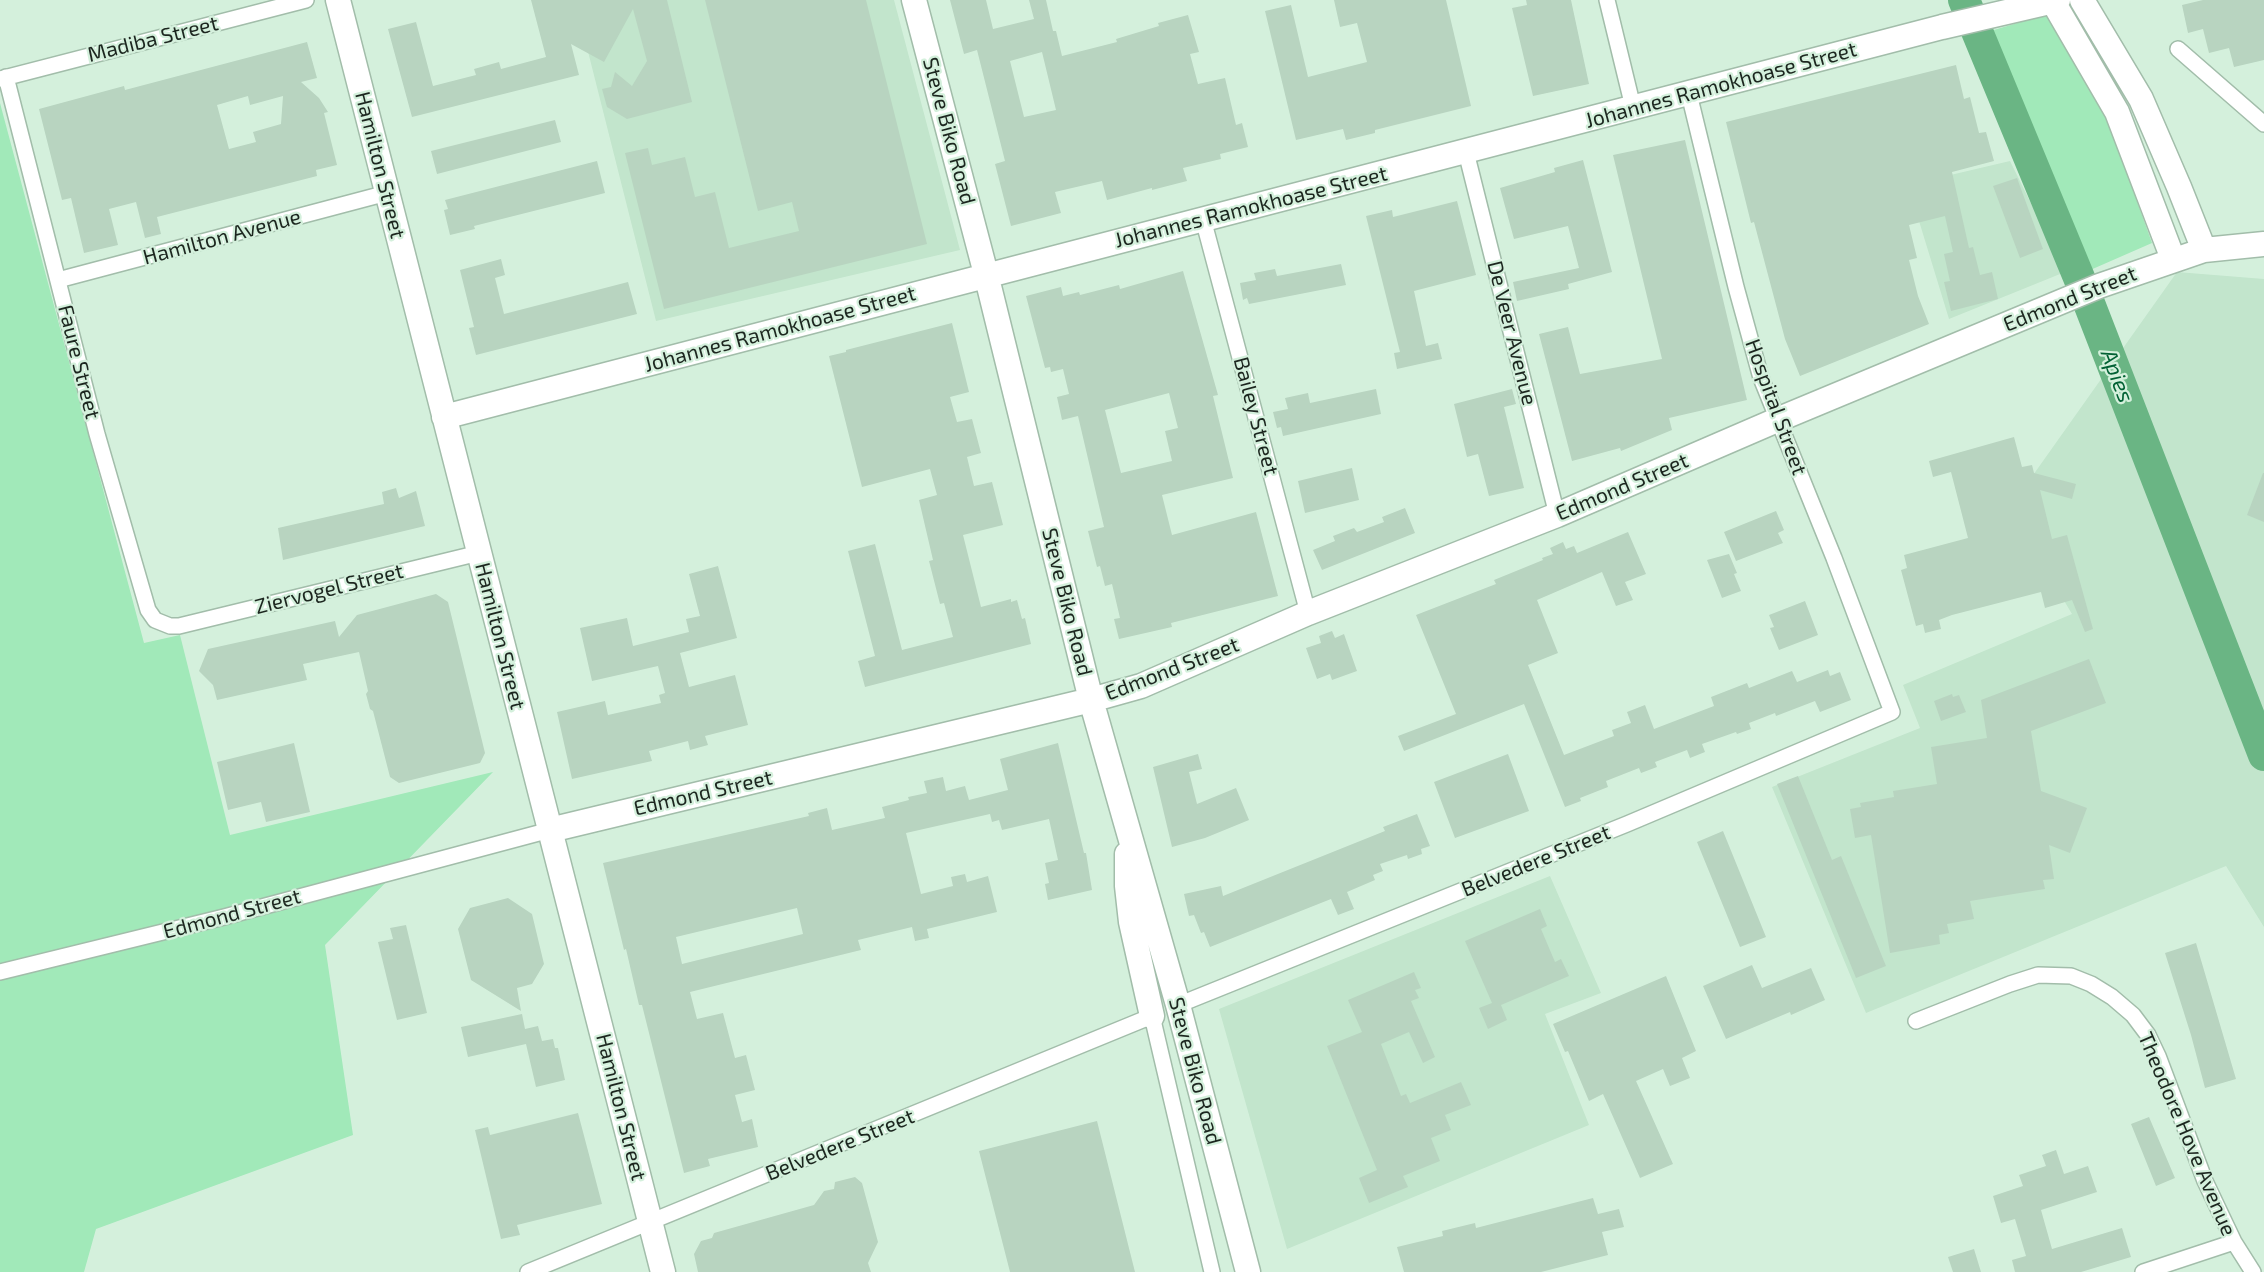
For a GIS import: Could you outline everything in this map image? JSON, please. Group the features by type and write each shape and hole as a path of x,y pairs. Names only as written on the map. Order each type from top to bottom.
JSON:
{"main road":[{"name":"Hamilton Street","path":"338,0 663,1272"},
{"name":"Steve Biko Road","path":"914,0 986,274 1091,700 1178,1005 1248,1272"},
{"name":"Johannes Ramokhoase Street","path":"444,417 770,333 986,274 2054,0"},
{"path":"2054,0 2117,112 2173,259"},
{"path":"2082,0 2141,99 2204,250"},
{"name":"Edmond Street","path":"550,830 1141,686 1308,613 1557,515 1777,420 2099,286 2204,250 2264,244"},
{"path":"1127,825 1127,886 1131,922 1152,1016"}],"street":[{"name":"Madiba Street","path":"3,78 306,0"},
{"path":"1607,0 1633,107"},
{"path":"2178,49 2264,124"},
{"name":"Faure Street","path":"3,78 97,434 148,610 162,625 178,626"},
{"name":"Hospital Street","path":"1689,94 1736,287 1761,378 1834,558 1892,712"},
{"name":"De Veer Avenue","path":"1466,152 1557,515"},
{"name":"Hamilton Avenue","path":"58,280 387,193"},
{"name":"Bailey Street","path":"1203,219 1308,613"},
{"name":"Ziervogel Street","path":"178,626 479,553"},
{"name":"Belvedere Street","path":"1178,1005 1638,819 1892,712"},
{"name":"Edmond Street","path":"0,972 224,917 550,830"},
{"name":"Theodore Hove Avenue","path":"1916,1021 2038,975 2071,976 2091,984 2112,998 2133,1015 2148,1035 2205,1181 2234,1242 2253,1272"},
{"path":"1152,1016 1212,1272"},
{"name":"Belvedere Street","path":"528,1272 1152,1016"},
{"path":"2143,1272 2234,1242"}],"shaded area":[{"path":"575,0 894,0 960,250 656,321"},
{"path":"2010,161 2065,272 1949,319 1908,185"},
{"path":"2177,272 2264,279 2264,927 2226,866 1866,1013 1772,787 1920,728 1903,685 2072,614 2009,509"},
{"path":"1550,876 1601,993 1545,1014 1589,1125 1287,1249 1219,1009"}],"green space":[{"path":"2048,14 2110,126 2152,243 2088,271 1987,32"},
{"path":"0,103 144,643 180,635 230,835 493,772 325,945 353,1135 96,1229 84,1272 0,1272"}],"building":[{"path":"531,0 667,0 692,102 627,119 607,107 602,89 611,87 615,72 632,86 647,61 633,9 604,62 571,44 579,75 412,117 388,29 416,22 433,86 476,75 474,69 499,62 501,69 546,57"},
{"path":"705,0 866,0 927,244 664,309 625,153 648,148 652,165 685,157 695,197 715,192 729,248 799,231 792,202 758,211"},
{"path":"950,0 986,0 993,29 1034,19 1029,0 1046,0 1062,56 1117,42 1116,39 1159,26 1158,23 1188,15 1199,52 1190,54 1198,84 1225,78 1236,125 1242,123 1248,147 1220,154 1221,159 1183,168 1187,181 1152,190 1152,188 1107,200 1102,181 1055,192 1061,213 1011,226 995,164 1005,161 977,50 964,54","holes":["1042,52 1056,110 1024,117 1010,61"]},
{"path":"1334,0 1446,0 1471,106 1375,130 1375,133 1346,140 1343,129 1296,140 1265,11 1291,5 1308,77 1367,62 1357,23 1340,27"},
{"path":"1526,0 1571,0 1589,84 1533,96 1512,8 1527,5"},
{"path":"2203,0 2264,0 2264,60 2234,67 2229,48 2209,53 2203,29 2188,33 2182,5"},
{"path":"307,42 317,78 301,82 319,98 328,112 324,113 337,165 316,170 317,176 157,217 161,234 145,238 136,202 109,209 118,245 84,253 71,198 62,200 39,109 124,86 125,90","holes":["248,96 250,105 283,96 281,124 253,132 256,142 229,149 217,105"]},
{"path":"1956,65 1964,99 1970,97 1979,133 1986,132 1994,161 1952,172 1969,248 1973,247 1980,275 1992,272 1998,299 1951,311 1944,282 1950,281 1944,254 1953,252 1945,216 1909,225 1917,258 1909,260 1918,296 1929,324 1800,376 1785,339 1754,222 1751,223 1726,122"},
{"path":"555,120 561,142 437,174 431,151"},
{"path":"1685,140 1747,400 1669,418 1672,430 1621,451 1620,448 1572,461 1539,334 1568,327 1580,374 1662,359 1613,155"},
{"path":"1583,160 1612,272 1568,284 1569,289 1517,301 1513,282 1579,268 1568,226 1514,239 1500,188 1555,172 1554,168"},
{"path":"597,161 605,193 474,226 475,229 450,235 444,210 448,209 445,200"},
{"path":"2017,178 2043,249 2020,258 1993,186"},
{"path":"1457,201 1476,275 1414,291 1426,346 1438,343 1442,359 1397,369 1394,353 1400,352 1366,216 1392,210 1393,217"},
{"path":"501,259 505,275 495,278 504,314 628,282 637,314 476,355 469,328 474,327 460,270"},
{"path":"1341,264 1346,285 1249,304 1247,298 1243,300 1240,283 1256,280 1254,273 1275,269 1277,276"},
{"path":"1183,271 1218,395 1213,396 1233,478 1162,495 1172,535 1256,512 1278,596 1171,623 1172,627 1119,639 1114,619 1120,618 1112,584 1105,586 1100,566 1097,567 1088,531 1104,527 1078,416 1062,420 1057,397 1069,394 1063,369 1051,372 1050,367 1045,368 1026,296 1061,287 1063,296 1079,292 1080,295 1119,285 1120,289","holes":["1169,393 1178,428 1165,431 1172,461 1121,473 1105,410"]},
{"path":"952,323 969,392 950,397 957,422 972,419 981,453 967,457 974,486 992,482 1003,525 963,535 981,607 1011,599 1011,602 1017,600 1022,619 1025,618 1031,644 865,687 858,661 875,656 848,551 875,544 902,650 953,637 944,603 940,604 929,561 933,560 919,500 937,495 930,469 862,487 829,356"},
{"path":"1376,389 1381,414 1283,436 1281,427 1277,428 1273,412 1288,409 1285,398 1308,393 1310,403"},
{"path":"1512,389 1516,404 1504,407 1524,488 1489,496 1478,454 1467,457 1454,404"},
{"path":"2014,437 2022,467 2032,465 2034,473 2076,484 2072,499 2040,490 2052,539 2067,535 2093,629 2085,632 2072,600 2045,608 2041,592 1952,615 1939,620 1941,629 1925,633 1923,624 1916,626 1901,570 1907,568 1904,555 1968,538 1951,472 1933,477 1929,461"},
{"path":"1352,468 1359,500 1305,513 1298,481"},
{"path":"2264,473 2264,522 2247,515"},
{"path":"396,488 399,498 416,491 425,526 283,560 278,528 384,504 382,492"},
{"path":"1405,508 1415,533 1322,570 1313,550 1335,541 1333,536 1354,528 1357,532 1384,522 1382,517"},
{"path":"1776,511 1784,530 1778,533 1783,543 1736,561 1724,532"},
{"path":"1628,532 1646,574 1625,582 1633,600 1616,606 1602,572 1537,600 1558,653 1528,665 1564,755 1614,736 1612,730 1631,723 1627,712 1645,705 1654,729 1714,706 1711,697 1747,683 1749,688 1792,671 1797,682 1828,670 1830,676 1840,672 1851,700 1820,712 1815,701 1776,716 1775,713 1749,723 1751,729 1702,744 1705,752 1690,758 1687,750 1655,762 1657,767 1641,773 1639,768 1606,781 1608,787 1580,798 1581,801 1565,807 1524,704 1404,751 1398,736 1456,714 1416,615 1496,584 1494,580 1553,554 1550,548 1563,542 1566,549 1574,546 1577,553"},
{"path":"1729,554 1741,591 1722,598 1707,560"},
{"path":"718,566 737,638 680,653 689,687 735,675 748,725 705,736 708,745 690,750 688,741 649,751 652,761 572,779 557,712 605,701 608,715 661,703 659,695 665,693 658,666 592,681 580,628 627,618 633,646 689,632 686,619 700,616 689,574"},
{"path":"436,594 448,602 485,753 480,763 399,783 390,777 373,711 370,709 366,694 368,691 359,652 303,664 307,680 217,700 213,685 199,671 208,649 335,621 339,637 357,615"},
{"path":"1805,601 1818,635 1779,650 1770,628 1774,627 1769,615"},
{"path":"1332,631 1335,638 1344,634 1357,671 1332,680 1330,674 1317,679 1306,648 1321,643 1319,636"},
{"path":"2089,659 2106,703 2031,731 2041,791 2087,808 2070,853 2049,845 2054,879 2043,880 2045,889 1970,901 1974,919 1947,924 1949,933 1939,935 1940,944 1890,953 1871,835 1855,838 1850,809 1861,807 1860,803 1894,797 1893,791 1937,784 1931,747 1987,738 1981,700"},
{"path":"1952,694 1953,697 1959,695 1966,712 1941,721 1934,701"},
{"path":"294,743 310,812 266,822 261,802 228,810 217,762"},
{"path":"1058,743 1084,853 1086,853 1092,890 1048,900 1045,884 1049,883 1045,863 1058,860 1049,819 1002,830 999,820 992,822 990,814 906,833 921,894 953,886 951,877 965,874 967,882 988,876 997,912 927,929 929,938 915,941 912,927 858,940 861,950 690,992 697,1019 723,1013 735,1058 746,1055 755,1090 735,1095 742,1122 752,1119 758,1147 708,1159 710,1166 684,1173 642,1005 639,1005 603,863 809,816 808,813 827,808 832,830 885,818 882,807 909,800 908,797 927,793 924,781 943,777 946,791 965,786 969,800 1008,790 1000,759","holes":["797,908 803,934 682,964 676,937"]},
{"path":"1198,754 1202,769 1189,772 1197,804 1236,788 1249,820 1205,838 1172,847 1153,767"},
{"path":"1508,754 1529,811 1455,838 1434,782"},
{"path":"1798,776 1832,860 1841,856 1886,966 1856,978 1777,784"},
{"path":"1417,814 1430,846 1421,849 1422,854 1408,859 1407,855 1380,864 1383,871 1373,875 1375,880 1347,892 1354,909 1338,915 1331,899 1210,947 1194,915 1189,916 1184,894 1221,886 1223,896 1385,831 1383,827"},
{"path":"1723,831 1766,937 1740,947 1697,842"},
{"path":"508,898 532,914 544,964 532,984 517,988 521,1011 471,980 458,929 470,908"},
{"path":"1540,909 1547,926 1541,929 1555,962 1561,959 1569,976 1501,1005 1507,1020 1488,1029 1479,1008 1492,1003 1465,941"},
{"path":"406,925 427,1013 397,1020 378,942 393,939 390,928"},
{"path":"2196,943 2236,1079 2205,1088 2165,953"},
{"path":"1752,965 1762,988 1811,968 1825,1000 1726,1039 1703,986"},
{"path":"1414,972 1421,988 1415,990 1419,998 1411,1001 1435,1057 1423,1063 1409,1032 1381,1044 1401,1096 1406,1094 1410,1103 1461,1082 1471,1105 1445,1115 1451,1130 1431,1138 1440,1161 1403,1176 1408,1187 1369,1203 1359,1178 1377,1170 1327,1046 1362,1032 1348,1000"},
{"path":"1666,976 1696,1051 1682,1058 1690,1078 1670,1086 1663,1069 1636,1081 1673,1164 1640,1178 1603,1094 1589,1101 1568,1051 1565,1052 1553,1024"},
{"path":"522,1014 525,1029 538,1026 542,1041 553,1039 555,1048 558,1048 565,1080 536,1087 526,1044 468,1057 461,1027"},
{"path":"578,1113 602,1204 517,1225 520,1235 501,1239 475,1130 488,1127 490,1135"},
{"path":"2149,1117 2175,1178 2156,1186 2131,1124"},
{"path":"1097,1121 1135,1272 1010,1272 979,1151"},
{"path":"2056,1150 2064,1174 2088,1166 2097,1192 2041,1210 2052,1249 2122,1228 2131,1257 2081,1272 2015,1272 2012,1260 2026,1256 2015,1219 2001,1223 1993,1196 2023,1186 2019,1175 2046,1166 2042,1155"},
{"path":"855,1177 862,1183 878,1242 868,1263 871,1272 698,1272 694,1254 701,1241 712,1238 714,1233 814,1205 824,1191 834,1189 835,1182"},
{"path":"1593,1198 1598,1214 1619,1209 1624,1227 1602,1232 1608,1255 1541,1272 1404,1272 1397,1247 1443,1236 1442,1231 1475,1223 1476,1228"},
{"path":"1974,1249 1981,1272 1953,1272 1948,1257"}],"waterway":[{"name":"Apies","path":"1964,0 2080,280 2264,755"}]}
